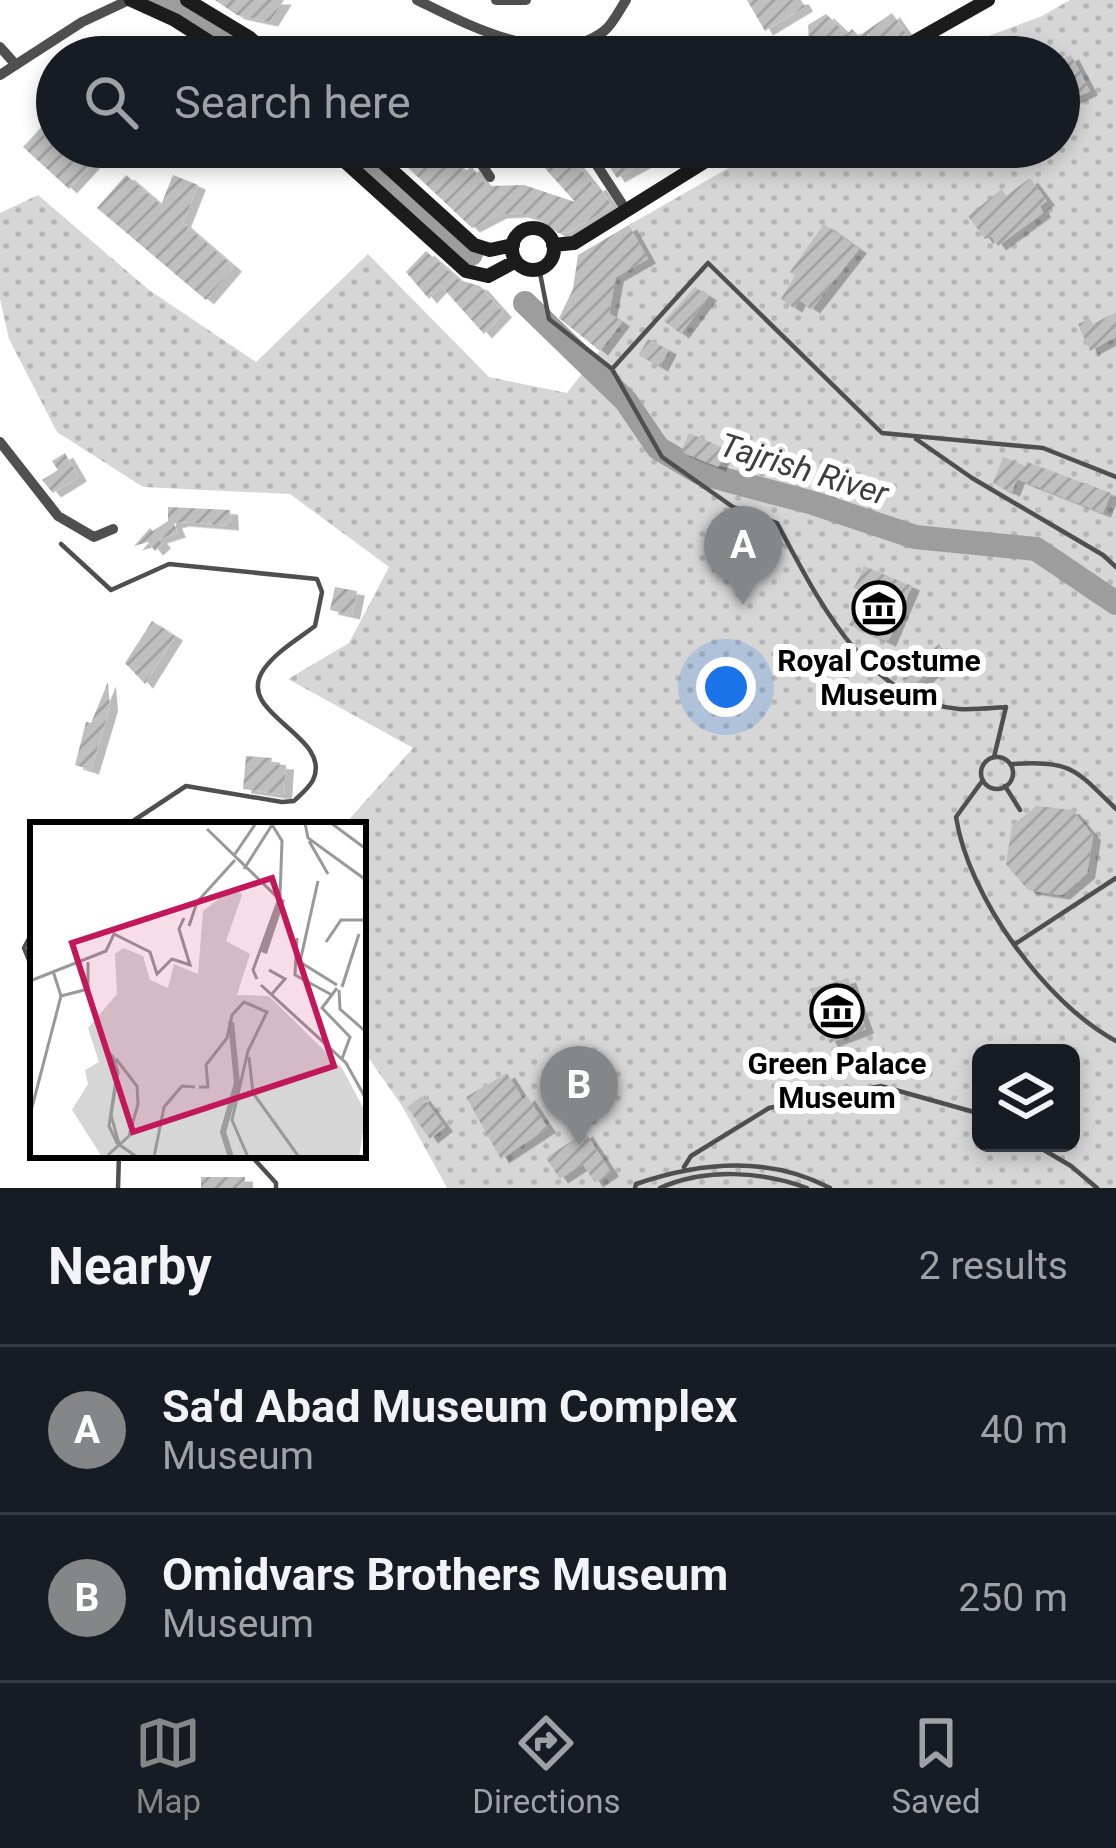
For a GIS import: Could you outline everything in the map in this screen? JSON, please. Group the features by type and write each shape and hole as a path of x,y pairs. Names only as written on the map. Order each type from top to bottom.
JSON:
{"main road":[{"path":"130,0 201,36"},
{"path":"924,36 988,0"},
{"path":"181,24 189,26 198,19 191,2"},
{"path":"191,2 242,36"},
{"path":"208,36 210,26 224,22"},
{"path":"352,168 466,271 488,276 515,253 519,234 530,228 543,230 554,245"},
{"path":"389,168 474,245 515,253 527,268 549,262 554,245"},
{"path":"554,245 574,243 691,168"}],"street":[{"path":"61,36 130,0"},
{"path":"417,0 468,25 509,36"},
{"path":"496,0 526,0"},
{"path":"591,36 604,31 626,0"},
{"path":"0,47 16,65"},
{"path":"0,75 36,52"},
{"path":"484,168 490,177"},
{"path":"599,168 626,210"},
{"path":"0,442 58,516 94,537 113,529"}],"lane":[{"path":"612,369 708,262 882,433 1043,448 1116,477"},
{"path":"539,268 549,319 612,369 662,458 733,507 777,523 826,612 884,678 910,694 957,709 1006,707 994,757 982,766 982,780 956,817 960,844 987,901 1041,979 1099,1032 1116,1041"},
{"path":"911,435 1116,567"},
{"path":"61,544 111,590 169,564 295,574 317,579 322,592 315,626 277,656 258,681 265,705 308,747 316,767 312,782 294,801 281,802 186,786 132,822"},
{"path":"994,757 1010,764 1058,761 1080,774 1116,809"},
{"path":"982,780 990,788 1005,786 1012,778 1010,764"},
{"path":"1005,786 1020,810"},
{"path":"1015,944 1116,878"},
{"path":"684,1168 691,1156 769,1108 881,1086 972,1111"},
{"path":"1047,1152 1097,1188"},
{"path":"118,1188 119,1158"},
{"path":"248,1158 276,1188"},
{"path":"635,1188 684,1168 769,1166 830,1188"},
{"path":"660,1188 685,1177 757,1175 807,1188"}],"shaded area":[{"path":"1070,0 1116,0 1116,1188 447,1188 402,1106 366,1054 366,822 347,822 413,748 288,679 349,643 389,567 290,494 143,487 57,432 9,339 0,299 0,213 38,195 149,290 256,362 368,254 489,377 567,393 621,323 609,313 615,278 647,259 629,225 728,168 1080,168 1080,36 988,36"}],"building":[{"path":"215,0 284,0 270,22 237,15"},
{"path":"747,0 801,0 805,7 765,31"},
{"path":"892,13 906,33 901,36 859,36"},
{"path":"826,14 847,34 852,29 859,36 809,36 808,25"},
{"path":"1080,72 1090,91 1080,96"},
{"path":"36,133 36,159 23,147"},
{"path":"46,168 88,168 69,189"},
{"path":"408,168 461,168 465,172 473,168 487,186 524,185 575,202 545,168 580,168 612,206 570,232 558,233 520,213 499,214 472,228"},
{"path":"610,168 635,168 617,178"},
{"path":"126,175 161,205 173,175 198,185 183,223 234,267 206,300 97,208"},
{"path":"1030,178 1047,201 1040,206 1043,213 998,246 991,236 985,239 968,216 1002,189 1006,196"},
{"path":"824,224 859,249 812,309 799,300 794,308 781,299 795,275 790,272"},
{"path":"629,225 648,259 616,277 609,313 622,322 600,351 559,318 573,289 578,255"},
{"path":"426,251 459,280 480,286 504,313 484,334 441,286 429,299 406,272"},
{"path":"695,287 709,296 681,334 664,321"},
{"path":"1116,312 1116,337 1090,351 1078,324 1090,319 1093,324"},
{"path":"648,339 669,350 660,367 639,355"},
{"path":"689,433 726,449 718,467 681,452"},
{"path":"65,453 79,477 53,493 42,480 58,470 52,461"},
{"path":"1003,457 1111,493 1103,513 1017,479 1012,492 993,483"},
{"path":"168,507 230,510 231,526 181,522 174,524 178,533 159,539 163,544 155,551 148,542 134,546 150,528 153,531 168,521"},
{"path":"754,525 763,525 776,540 762,553 745,534"},
{"name":"Royal Costume Museum","path":"864,566 912,586 888,642 849,625 863,592 854,588"},
{"path":"335,587 357,591 352,615 330,610"},
{"path":"152,621 175,636 145,684 125,663"},
{"path":"939,644 950,656 914,688 906,684 901,678"},
{"path":"108,682 110,707 91,770 75,765 86,722 91,723"},
{"path":"246,756 272,758 271,764 286,765 284,795 243,789"},
{"path":"1036,806 1072,810 1093,836 1087,874 1062,895 1028,890 1006,864 1012,826"},
{"name":"Green Palace Museum","path":"848,978 866,1029 830,1043 810,1005 815,1003 810,989"},
{"path":"507,1073 548,1128 501,1159 466,1097"},
{"path":"422,1096 445,1127 430,1139 407,1107"},
{"path":"585,1132 611,1172 595,1183 583,1164 560,1179 546,1158"},
{"path":"201,1177 245,1177 245,1188 201,1188"}],"waterway":[{"name":"Tajrish River","path":"161,0 224,36"},
{"name":"Tajrish River","path":"374,168 471,254"},
{"name":"Tajrish River","path":"525,303 626,401 658,448 700,473 915,537 1036,549 1116,603"}],"place":[{"name":"Sa'd Abad Museum Complex","path":"743,605"},
{"name":"Royal Costume Museum","path":"879,608"},
{"name":"Green Palace Museum","path":"837,1011"},
{"name":"Omidvars Brothers Museum","path":"579,1145"}]}
